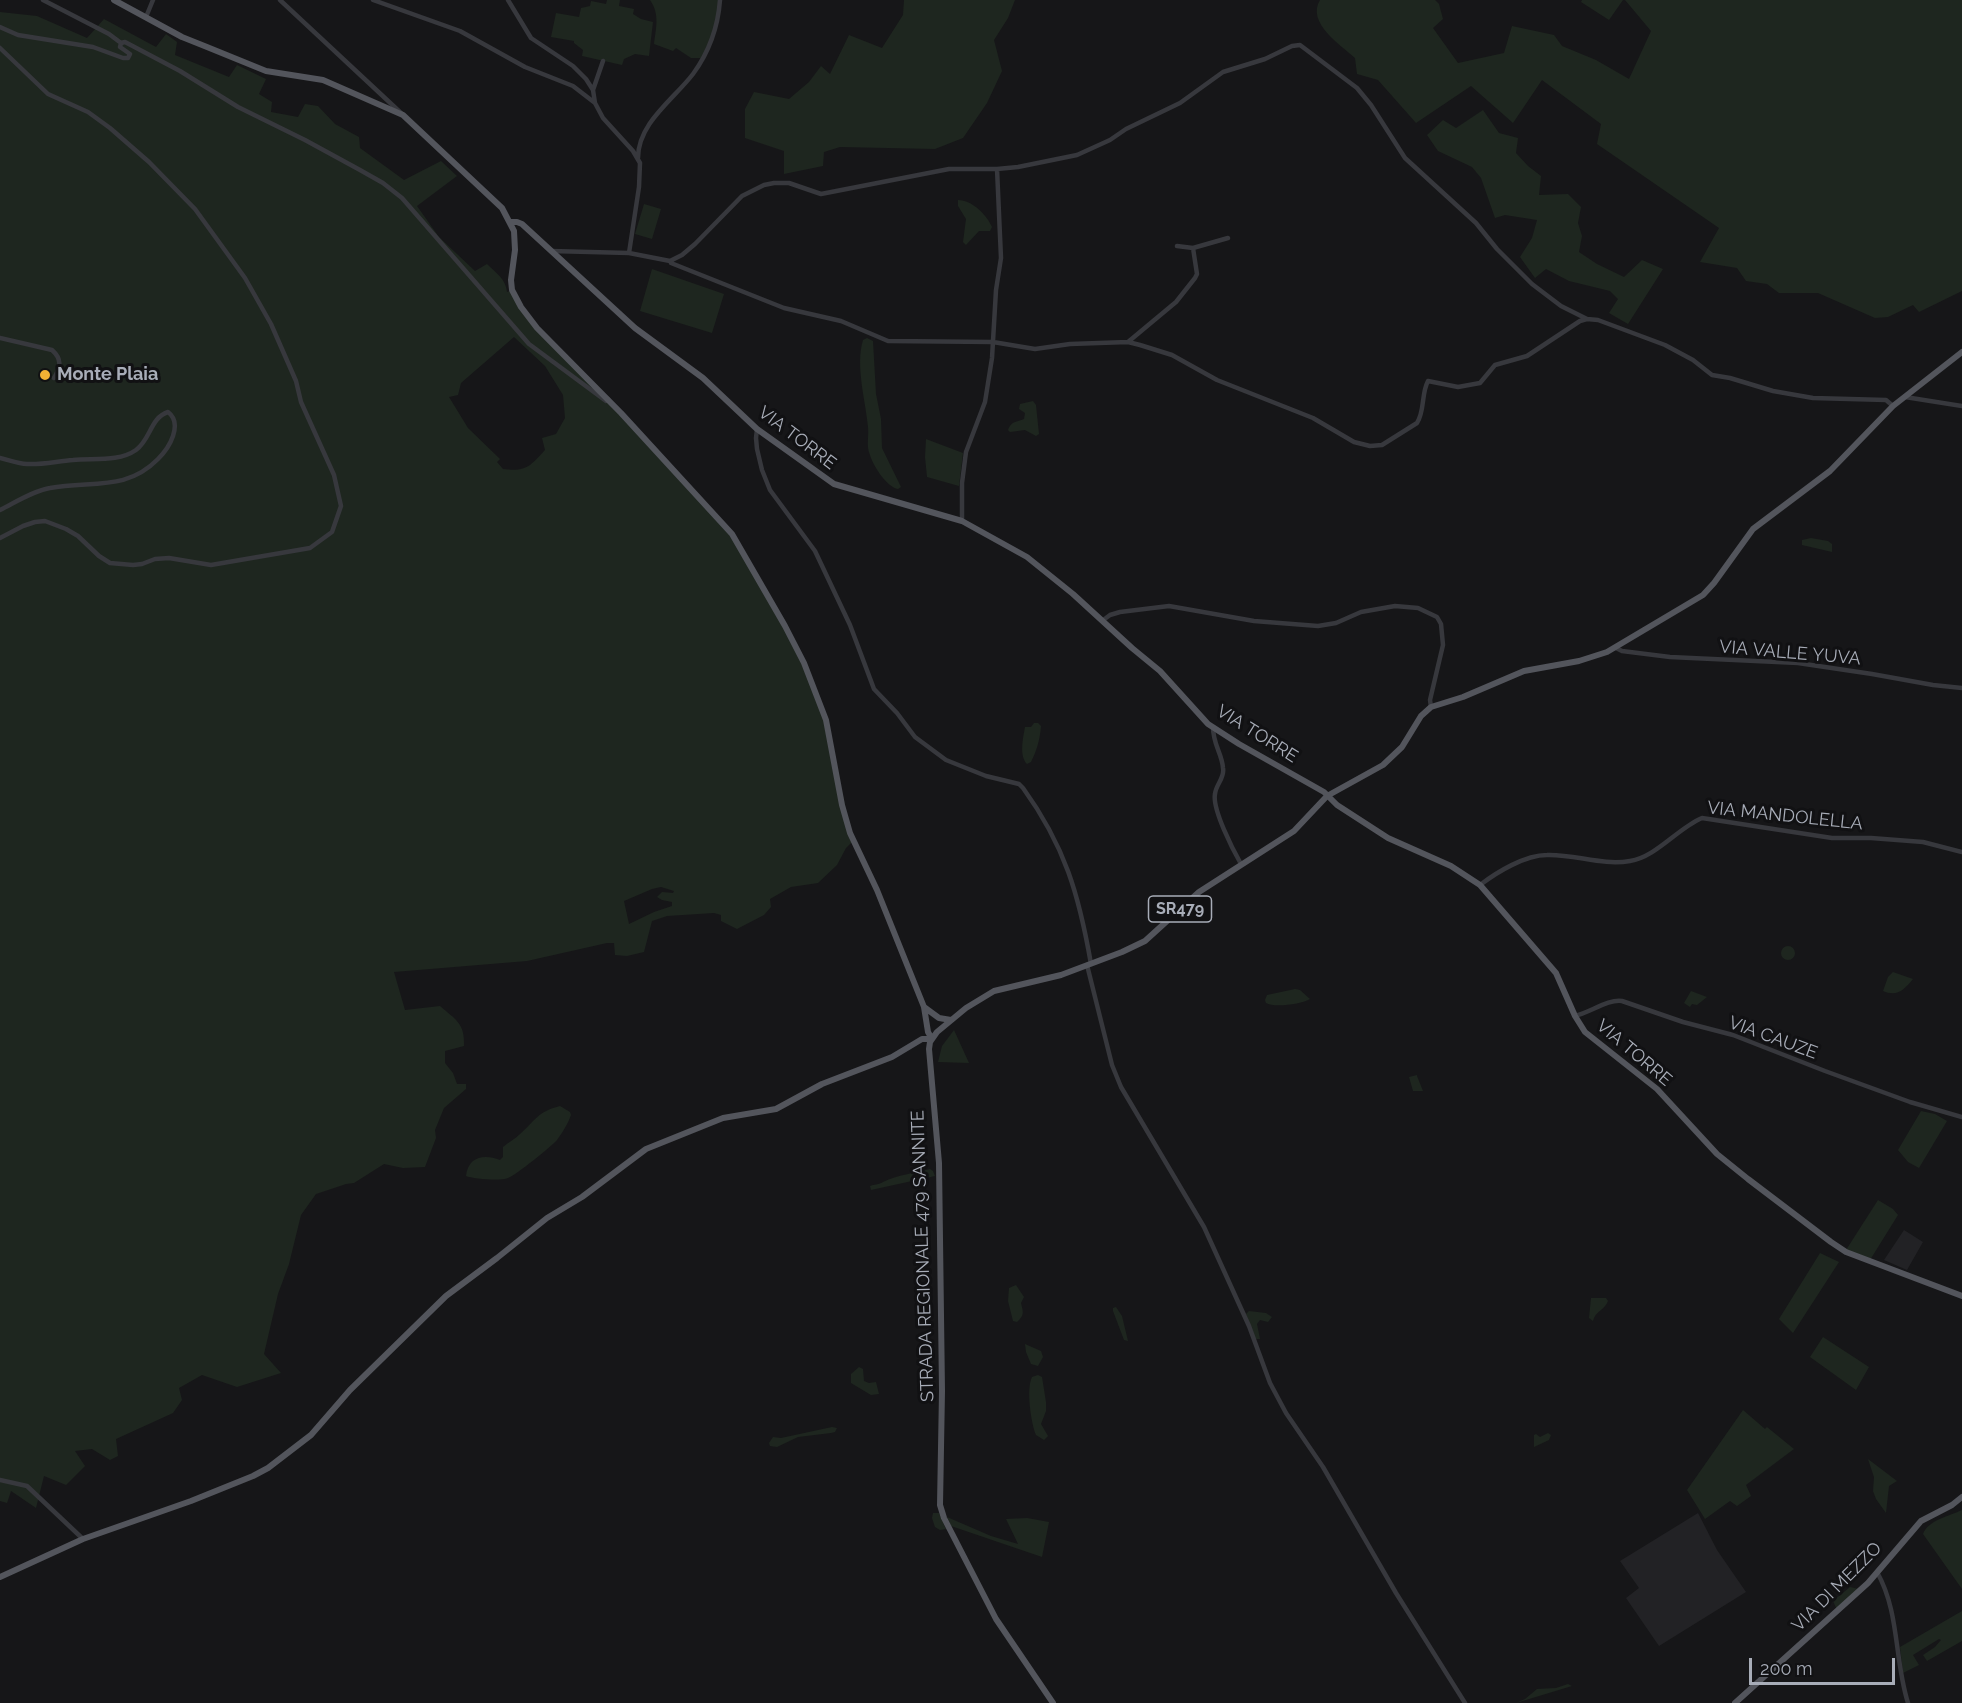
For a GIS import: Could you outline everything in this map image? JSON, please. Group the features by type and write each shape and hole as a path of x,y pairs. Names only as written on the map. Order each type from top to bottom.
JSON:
{"main road":[{"path":"114,0 182,37 266,71 323,80 403,115 497,202 511,222"},
{"name":"STRADA REGIONALE 479 SANNITE","path":"511,222 515,237 512,290 521,308 537,328 608,399 732,534 804,663 826,720 842,805 850,833 924,1006 928,1032 932,1038 929,1049 939,1163 940,1210 942,1391 940,1505 944,1518 979,1588 1009,1639 1053,1703"},
{"name":"VIA TORRE","path":"511,222 522,224 635,328 703,378 757,429 834,484 962,521 1034,562 1160,671 1213,727 1327,795 1337,805 1388,838 1451,866 1480,885 1557,973 1575,1016 1585,1032 1657,1089 1717,1154 1846,1252 1962,1296"},
{"path":"1431,707 1463,697 1524,671 1590,658 1616,648 1703,595 1753,529 1830,471 1893,406 1962,352"},
{"name":"SR479","path":"932,1038 966,1008 994,991 1060,975 1145,941 1199,892 1294,831 1327,795 1371,773 1390,760 1402,747 1421,716 1431,707"},
{"path":"924,1006 939,1018 951,1020"},
{"path":"0,1577 83,1539 191,1501 268,1468 311,1435 350,1390 446,1296 547,1218 582,1197 646,1149 723,1118 776,1108 822,1084 892,1057 922,1040 932,1038"},
{"name":"VIA DI MEZZO","path":"1735,1703 1859,1591 1921,1521 1952,1505 1962,1497"}],"street":[{"path":"43,0 109,34 121,43 125,42 155,57 238,107 305,140 383,183 402,198 529,344 602,399 606,401 608,399"},
{"path":"146,17 153,0"},
{"path":"280,0 403,115"},
{"path":"373,0 460,31 525,67 573,86 595,103"},
{"path":"508,0 531,38 573,66 593,90"},
{"path":"629,253 640,177 638,151 646,130 693,73 708,48 720,0"},
{"path":"0,27 18,35 93,47 128,58 130,54 120,47 121,43"},
{"path":"670,261 695,244 742,196 764,185 789,183 822,194 949,169 997,169 1077,155 1180,103 1223,72 1300,45 1357,88 1371,105 1405,158 1476,224 1532,284 1561,306 1587,319"},
{"path":"0,48 48,94 88,112 110,128 156,169 195,209 245,278 271,324 296,381 301,402 327,464 334,475 341,506 332,532 310,548 211,565 169,558 133,565 110,563 78,536 45,522 23,526 0,538"},
{"path":"603,60 593,90 595,103 605,122 638,158"},
{"path":"962,521 962,483 966,452 985,402 993,342 996,290 1001,258 997,169"},
{"path":"1177,246 1193,248 1228,238"},
{"path":"1128,342 1176,302 1195,278 1197,274 1193,248"},
{"path":"551,251 629,253 670,261 733,289 784,308 841,321 888,340 993,342 1035,349 1070,344 1128,342 1172,355 1217,380 1313,418 1354,442 1377,446 1417,423 1422,411 1424,389 1428,381 1458,387 1480,383 1495,365 1527,356 1580,321 1587,319 1598,320 1665,345 1693,360 1712,375 1773,391 1813,398 1886,400 1893,406"},
{"path":"0,338 52,350 58,356 60,363 54,378"},
{"path":"1905,397 1962,406"},
{"path":"0,458 25,464 119,457 135,451 143,444 154,421 162,414 168,412 174,420 175,430 172,441 163,454 144,471 113,483 50,488 0,510"},
{"path":"757,429 756,438 762,470 770,490 815,550 850,625 874,689 897,713 915,737 946,760 986,776 1019,784 1055,837 1076,892 1089,965 1112,1065 1121,1087 1204,1227 1249,1326 1270,1383 1286,1413 1323,1467 1396,1593 1465,1703"},
{"path":"1102,621 1120,612 1169,606 1254,621 1318,626 1336,623 1361,612 1395,606 1418,608 1437,617 1441,624 1443,645 1430,700 1431,707"},
{"name":"VIA VALLE YUVA","path":"1616,648 1622,651 1670,657 1798,663 1962,688"},
{"path":"1213,727 1214,745 1223,767 1223,776 1217,788 1215,801 1224,833 1241,864"},
{"name":"VIA MANDOLELLA","path":"1480,885 1538,856 1554,855 1613,862 1635,860 1702,819 1832,838 1923,842 1962,852"},
{"name":"VIA CAUZE","path":"1575,1016 1590,1012 1613,1000 1622,1001 1683,1022 1733,1035 1910,1102 1962,1117"},
{"path":"0,1480 27,1486 83,1539"},
{"path":"1877,1572 1886,1586 1891,1604 1896,1627 1897,1658 1908,1703"}],"shaded area":[{"path":"607,0 620,0 619,6 634,9 633,14 653,22 649,56 635,54 624,59 622,65 582,56 583,50 574,41 551,37 556,13 579,17 581,8 590,6 591,1 606,4"},
{"path":"650,0 720,0 715,27 703,58 691,58 676,48 673,51 654,44 656,16"},
{"path":"904,0 1015,0 1008,18 994,40 1002,71 987,103 963,138 935,149 840,147 824,152 823,166 784,174 784,151 745,138 745,109 754,92 789,99 809,82 821,66 830,74 849,35 882,48 903,15"},
{"path":"1320,0 1435,0 1439,4 1443,19 1433,28 1458,63 1504,53 1512,26 1554,35 1562,46 1596,60 1629,79 1651,31 1625,0 1962,0 1962,291 1919,312 1913,305 1888,317 1875,318 1818,293 1779,293 1767,284 1746,281 1737,268 1700,262 1719,228 1597,144 1601,124 1542,80 1513,123 1471,86 1416,123 1378,80 1357,74 1355,58 1321,25 1317,9"},
{"path":"1582,0 1623,0 1609,20 1581,2"},
{"path":"0,12 37,16 87,38 104,19 156,47 166,34 177,42 175,55 229,77 237,65 266,79 259,94 272,102 271,112 298,117 305,104 318,106 335,124 359,137 360,148 404,180 441,161 457,176 417,206 439,237 475,271 487,264 497,273 505,283 507,292 512,290 521,307 722,522 785,626 826,719 853,841 846,848 837,865 818,883 791,887 770,899 771,907 764,915 737,929 721,921 721,915 714,913 667,916 652,921 644,952 627,956 615,955 614,943 607,943 527,961 394,972 405,1010 440,1006 461,1027 464,1046 445,1051 445,1063 453,1073 457,1084 466,1084 466,1089 444,1108 435,1130 436,1138 425,1167 403,1168 384,1164 354,1183 316,1194 301,1215 289,1264 278,1294 264,1354 281,1373 237,1387 202,1375 179,1388 182,1400 173,1413 116,1439 118,1456 110,1460 92,1449 75,1451 85,1466 66,1485 44,1476 36,1508 11,1491 7,1503 0,1501","holes":["514,337 545,366 563,395 565,418 556,434 542,438 545,450 527,467 518,470 503,469 497,462 500,459 468,428 449,397 458,395 461,383","661,887 674,891 673,893 662,892 657,897 672,902 672,906 629,924 624,901"]},
{"path":"1483,110 1499,133 1518,138 1516,153 1541,176 1539,195 1568,194 1581,207 1578,223 1582,236 1579,252 1624,277 1642,260 1663,269 1628,324 1609,313 1618,299 1610,291 1569,281 1546,269 1535,278 1520,257 1532,238 1537,220 1505,215 1495,218 1481,178 1472,167 1438,151 1427,135 1443,120 1456,128"},
{"path":"958,200 978,209 992,227 990,231 979,231 966,245 963,242 966,219 958,206"},
{"path":"644,204 661,209 652,239 635,234"},
{"path":"652,269 724,294 712,333 640,311"},
{"path":"867,338 873,341 882,448 901,487 898,489 889,484 881,475 869,452 860,361 863,340"},
{"path":"1033,401 1036,405 1039,434 1036,436 1025,430 1010,432 1008,430 1014,422 1024,419 1025,413 1019,409 1020,404"},
{"path":"926,439 963,453 959,486 927,477"},
{"path":"1811,538 1828,541 1832,544 1832,552 1802,545 1802,540"},
{"path":"1034,723 1041,726 1040,735 1033,758 1027,764 1022,752 1023,736 1025,727 1031,727"},
{"path":"1788,946 1793,948 1795,953 1793,958 1788,960 1783,958 1781,953 1783,948"},
{"path":"1893,972 1913,979 1900,991 1888,993 1883,991 1888,977"},
{"path":"1300,990 1310,999 1288,1005 1266,1003 1267,995"},
{"path":"1691,991 1707,997 1697,1005 1692,1004 1690,1007 1684,1003"},
{"path":"954,1030 969,1063 938,1062 942,1046"},
{"path":"1417,1075 1423,1091 1413,1091 1409,1077"},
{"path":"560,1106 571,1115 565,1128 554,1143 526,1166 504,1179 466,1176 470,1164 478,1158 489,1157 500,1160 503,1157 503,1147 541,1114"},
{"path":"1921,1111 1935,1114 1947,1121 1919,1168 1908,1162 1898,1150"},
{"path":"930,1169 935,1176 871,1190 872,1185"},
{"path":"1878,1200 1898,1215 1870,1260 1846,1250"},
{"path":"1904,1230 1923,1242 1907,1270 1884,1260"},
{"path":"1820,1253 1839,1262 1793,1333 1779,1319"},
{"path":"1016,1285 1024,1297 1021,1303 1022,1315 1017,1322 1013,1321 1008,1301 1009,1288"},
{"path":"1591,1298 1606,1298 1608,1301 1593,1321 1589,1318"},
{"path":"1116,1307 1122,1316 1128,1341 1124,1340 1113,1311"},
{"path":"1249,1311 1266,1313 1272,1317 1268,1322 1260,1320 1257,1324 1260,1339 1255,1339 1246,1314"},
{"path":"1823,1337 1869,1367 1856,1390 1810,1357"},
{"path":"1025,1344 1041,1351 1043,1357 1038,1366 1031,1364"},
{"path":"859,1367 863,1369 864,1381 876,1382 879,1394 871,1395 851,1383 851,1374"},
{"path":"1038,1375 1042,1377 1046,1402 1046,1411 1041,1424 1048,1436 1044,1440 1036,1435 1030,1406 1030,1382 1032,1377"},
{"path":"1743,1410 1794,1449 1746,1485 1751,1496 1737,1506 1730,1501 1705,1519 1687,1490"},
{"path":"832,1427 837,1428 835,1432 798,1437 777,1447 770,1446 769,1443 773,1437 781,1438"},
{"path":"1548,1433 1551,1435 1549,1440 1534,1447 1534,1435 1540,1437"},
{"path":"1868,1459 1897,1481 1889,1486 1886,1513 1873,1491 1874,1477"},
{"path":"1962,1510 1962,1589 1923,1534 1934,1522"},
{"path":"933,1513 939,1513 946,1529 940,1530 935,1527"},
{"path":"1698,1513 1717,1550 1746,1592 1659,1646 1626,1598 1639,1588 1620,1561"},
{"path":"947,1517 991,1536 1018,1544 1006,1519 1027,1518 1049,1522 1042,1557 951,1526"},
{"path":"1850,1587 1859,1589 1837,1610 1833,1601"},
{"path":"1962,1611 1962,1641 1927,1661 1923,1655 1935,1647 1941,1640 1939,1639 1913,1655 1919,1665 1903,1673 1900,1647"},
{"path":"1568,1684 1572,1686 1516,1703 1537,1689 1556,1688"}],"place":[{"name":"Monte Plaia","path":"45,375"}]}
